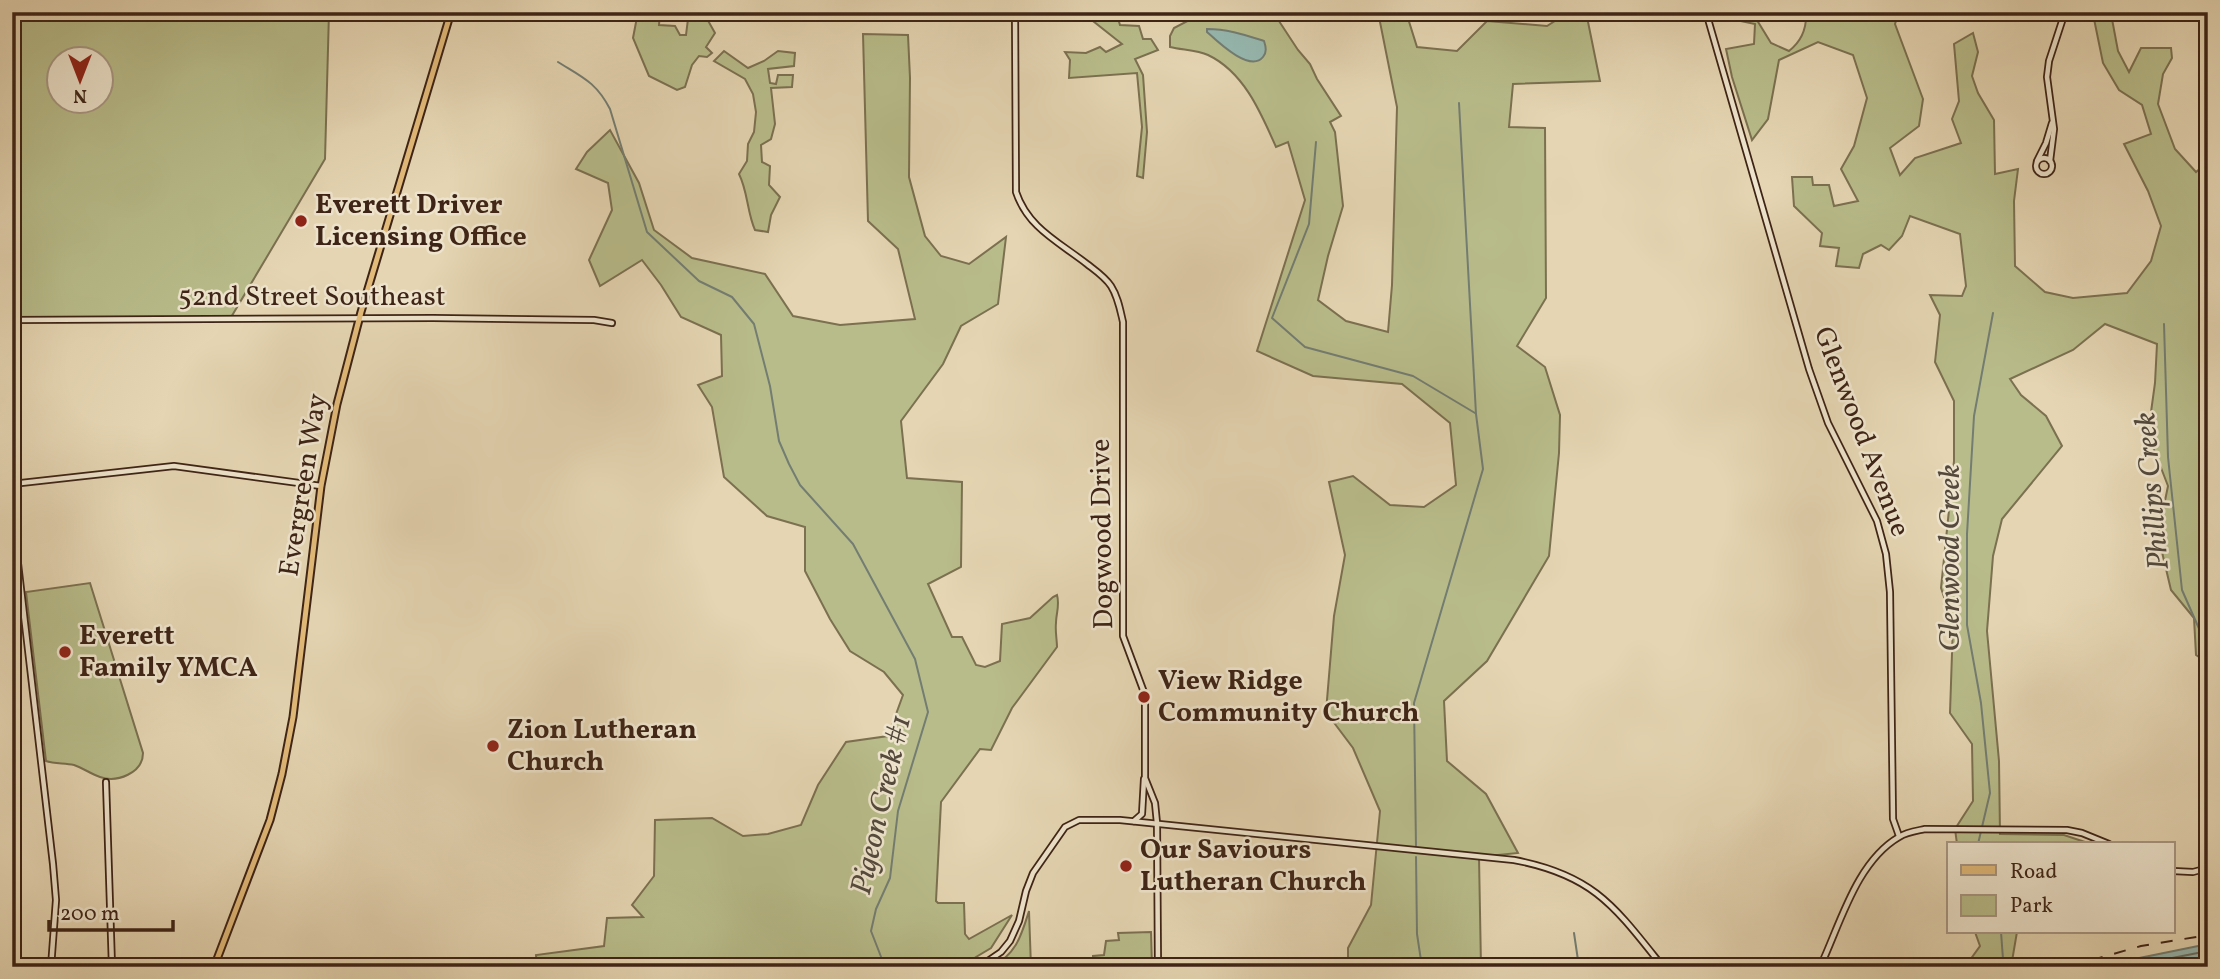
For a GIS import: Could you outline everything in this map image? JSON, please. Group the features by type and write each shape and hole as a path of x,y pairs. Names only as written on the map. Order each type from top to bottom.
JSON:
{"main road":[{"name":"Evergreen Way","path":"214,967 270,820 283,770 293,717 321,486 337,404 451,12"}],"street":[{"name":"Dogwood Drive","path":"1015,12 1018,200 1027,217 1104,277 1118,300 1123,322 1123,636 1145,695 1144,778 1155,803 1157,823 1158,967"},
{"name":"Glenwood Avenue","path":"1706,12 1810,369 1828,423 1877,522 1886,554 1890,597 1893,819 1899,836"},
{"path":"2052,123 2037,161 2036,168 2042,174 2050,170 2054,129 2047,77 2049,61 2065,12"},
{"path":"2037,161 2044,158 2050,161"},
{"name":"52nd Street Southeast","path":"12,320 360,318 544,319 611,323"},
{"path":"12,484 174,466 321,486"},
{"path":"12,512 54,876 56,912 51,967"},
{"path":"1132,821 1142,814 1144,778"},
{"path":"106,782 113,967"},
{"path":"979,967 1001,952 1010,941 1019,921 1033,873 1065,827 1079,820 1157,823 1514,860 1549,868 1579,881 1604,899 1663,967"},
{"path":"1820,967 1857,883 1875,858 1899,836 1925,829 2012,829 2075,831 2104,842"},
{"path":"2174,871 2193,872 2208,868"}],"green space":[{"path":"12,12 329,12 325,159 230,319 12,320"},
{"path":"638,12 660,12 659,25 675,26 680,35 686,35 688,19 706,17 715,33 706,47 712,53 707,57 699,56 692,65 685,87 677,90 649,76 633,38"},
{"path":"1075,12 1116,12 1120,25 1139,26 1143,39 1151,39 1158,50 1135,59 1143,75 1147,132 1143,178 1137,176 1142,127 1137,73 1069,78 1070,60 1065,52 1086,53 1100,47 1106,52 1122,44 1084,14"},
{"path":"1378,12 1406,12 1417,47 1457,51 1487,21 1547,26 1569,12 1586,12 1600,81 1513,84 1509,127 1545,128 1546,298 1517,346 1545,367 1560,415 1559,453 1549,556 1487,661 1444,701 1447,761 1486,794 1518,853 1479,857 1481,967 1348,967 1348,948 1371,905 1380,811 1353,748 1326,712 1334,616 1345,555 1329,482 1353,476 1390,505 1424,507 1456,485 1450,423 1402,384 1313,376 1257,351 1305,200 1288,142 1276,147 1250,95 1232,72 1208,55 1170,47 1170,36 1174,28 1195,17 1218,21 1275,15 1310,64 1341,116 1330,122 1335,132 1343,206 1318,300 1346,321 1388,332 1392,285 1397,107"},
{"path":"1719,12 1752,12 1771,43 1789,51 1803,34 1806,12 1899,12 1895,24 1923,99 1919,126 1890,148 1900,175 1915,158 1961,143 1952,119 1959,101 1954,44 1973,33 1978,52 1972,76 1978,93 1994,120 1995,174 2018,169 2014,201 2015,266 2045,292 2073,298 2127,293 2151,261 2161,226 2148,191 2124,144 2151,134 2142,105 2119,90 2103,63 2094,19 2112,19 2118,51 2129,72 2141,48 2171,48 2172,58 2163,74 2158,104 2175,149 2196,172 2208,162 2208,663 2196,655 2194,618 2171,590 2158,535 2168,486 2148,434 2157,344 2105,324 2073,350 2010,379 2021,395 2046,416 2062,446 2002,519 1993,556 1987,631 1999,761 2000,834 2064,835 2085,842 1957,842 1955,829 1973,801 1972,744 1950,713 1953,624 1941,588 1954,461 1954,401 1935,362 1940,315 1930,295 1962,296 1966,286 1960,234 1910,216 1902,236 1889,250 1881,245 1863,254 1859,268 1836,266 1839,248 1820,246 1822,233 1794,206 1792,177 1812,177 1813,185 1829,185 1834,206 1858,201 1841,169 1854,146 1867,98 1853,55 1818,42 1779,60 1768,119 1752,140 1726,49 1754,44 1755,24 1721,17"},
{"path":"863,34 908,35 909,177 925,236 941,256 969,264 1006,237 998,304 961,326 943,364 901,421 907,478 962,482 961,567 928,584 952,637 962,637 976,665 985,667 1000,661 1002,624 1030,618 1057,595 1057,647 1012,708 991,750 980,749 941,802 936,901 964,903 965,934 969,939 1012,915 991,948 966,963 966,967 537,967 536,955 604,946 607,918 643,917 632,905 654,876 655,820 712,818 743,836 768,834 801,825 818,785 846,742 888,736 903,695 884,672 850,651 830,619 805,571 805,527 767,516 724,477 712,407 698,385 722,376 721,335 681,317 642,260 600,286 589,260 612,210 608,183 576,169 587,152 610,130 639,183 654,230 692,258 765,274 793,316 840,325 915,319 898,249 868,221"},
{"path":"724,51 748,68 778,51 795,53 794,66 768,69 770,83 776,84 778,75 793,75 792,87 771,88 775,124 771,139 761,145 762,162 770,166 769,185 780,197 771,215 768,232 755,230 739,174 747,161 748,144 754,132 756,112 753,94 745,79 714,61"},
{"path":"2208,142 2208,162 2202,149"},
{"path":"90,583 143,753 139,766 134,771 114,779 100,777 74,765 46,761 26,592"},
{"path":"1029,911 1031,967 992,967 1013,950"},
{"path":"1151,932 1152,967 1093,967 1093,956 1104,955 1106,941 1119,940 1118,933"},
{"path":"1976,934 2017,934 2011,967 1965,967 1980,946"}],"water":[{"path":"1207,29 1229,31 1264,41 1265,53 1257,61 1242,59 1207,32"},
{"path":"2208,944 2208,967 2095,967"}],"waterway":[{"name":"Pigeon Creek #1","path":"558,62 594,86 610,109 647,232 699,281 732,297 754,324 770,386 779,441 789,464 800,485 853,544 915,659 928,712 898,811 890,878 876,909 871,931 885,967"},
{"path":"1416,847 1414,703 1483,469 1476,414 1459,103"},
{"path":"1316,142 1309,224 1272,318 1305,347 1413,376 1475,413"},
{"name":"Glenwood Creek","path":"1978,842 1990,793 1981,703 1967,625 1967,534 1974,416 1993,313"},
{"name":"Phillips Creek","path":"2164,324 2168,457 2182,590 2208,649"},
{"path":"1416,857 1417,934 1422,967"},
{"path":"1574,933 1579,967"},
{"name":"Glenwood Creek","path":"1990,967 2003,959 2001,934"}],"railway":[{"path":"2068,967 2141,946 2208,935"}],"place":[{"name":"Everett Driver Licensing Office","path":"301,221"},
{"name":"Everett Family YMCA","path":"65,652"},
{"name":"View Ridge Community Church","path":"1144,697"},
{"name":"Zion Lutheran Church","path":"493,746"},
{"name":"Our Saviours Lutheran Church","path":"1126,866"}]}
